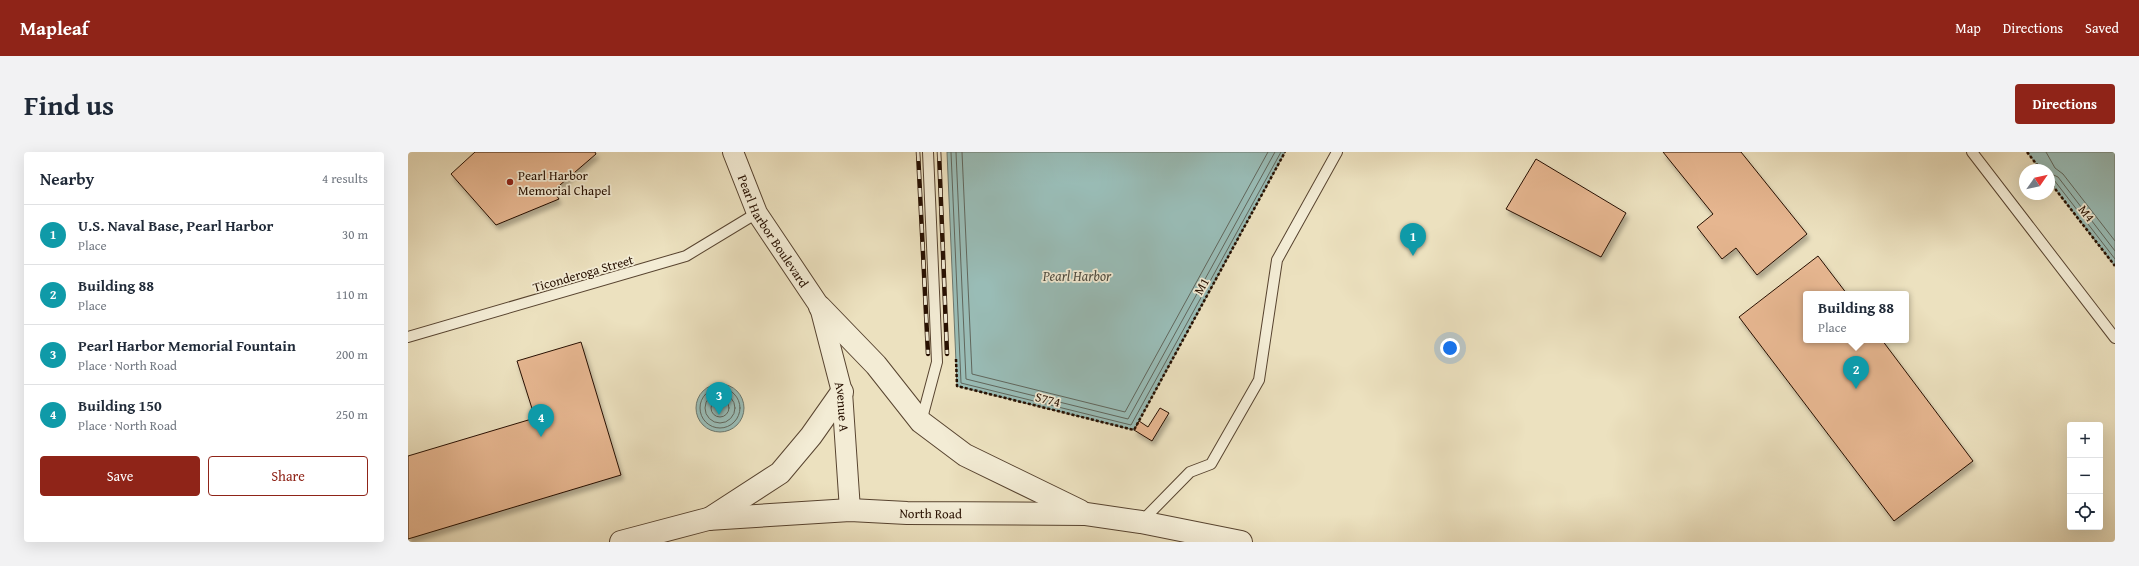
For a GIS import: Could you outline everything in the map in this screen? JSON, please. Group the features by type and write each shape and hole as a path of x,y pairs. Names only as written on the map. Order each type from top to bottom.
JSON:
{"street":[{"name":"Pearl Harbor Boulevard","path":"733,152 756,213 820,306"},
{"path":"820,306 876,365 921,422 965,456 1086,514"},
{"name":"Avenue A","path":"820,306 842,392 850,510"},
{"path":"708,520 780,473 810,436 842,392"},
{"name":"North Road","path":"621,542 708,520 850,510 907,513 1086,514 1141,522 1230,541"}],"lane":[{"path":"921,422 937,362 928,152"},
{"path":"1141,522 1190,472 1211,464 1259,380 1277,260 1338,152"},
{"path":"1972,152 2115,338"},
{"name":"Ticonderoga Street","path":"408,337 686,256 756,213"}],"path":[{"name":"M1","path":"1134,430 1285,152"},
{"path":"2027,152 2036,164"},
{"name":"M4","path":"2055,188 2115,266"},
{"name":"S774","path":"956,363 957,386 1134,430"}],"water":[{"name":"Pearl Harbor","path":"947,152 1285,152 1134,430 957,386"},
{"path":"2027,152 2115,152 2115,266 2055,189 2055,164 2036,164"},
{"path":"720,384 729,386 737,391 742,399 744,408 742,417 737,425 729,430 720,432 711,430 703,425 698,417 696,408 698,399 703,391 711,386"}],"building":[{"name":"Pearl Harbor Memorial Chapel","path":"475,152 595,152 596,154 553,191 559,199 496,225 451,174"},
{"path":"1663,152 1741,152 1807,234 1757,275 1736,248 1722,259 1697,227 1713,214"},
{"path":"1536,159 1626,213 1601,257 1506,209"},
{"path":"1818,256 1845,291 1803,291 1803,343 1884,343 1973,461 1894,521 1739,317"},
{"path":"581,342 621,475 408,539 408,456 535,418 517,361"},
{"path":"1160,408 1169,413 1152,441 1134,430 1139,421 1148,427"}],"railway":[{"path":"918,152 928,354"},
{"path":"939,152 947,354"}],"place":[{"name":"Pearl Harbor Memorial Chapel","path":"510,182"},
{"name":"U.S. Naval Base, Pearl Harbor","path":"1413,256"},
{"name":"Building 88","path":"1856,389"},
{"name":"Pearl Harbor Memorial Fountain","path":"719,415"},
{"name":"Building 150","path":"541,437"}]}
